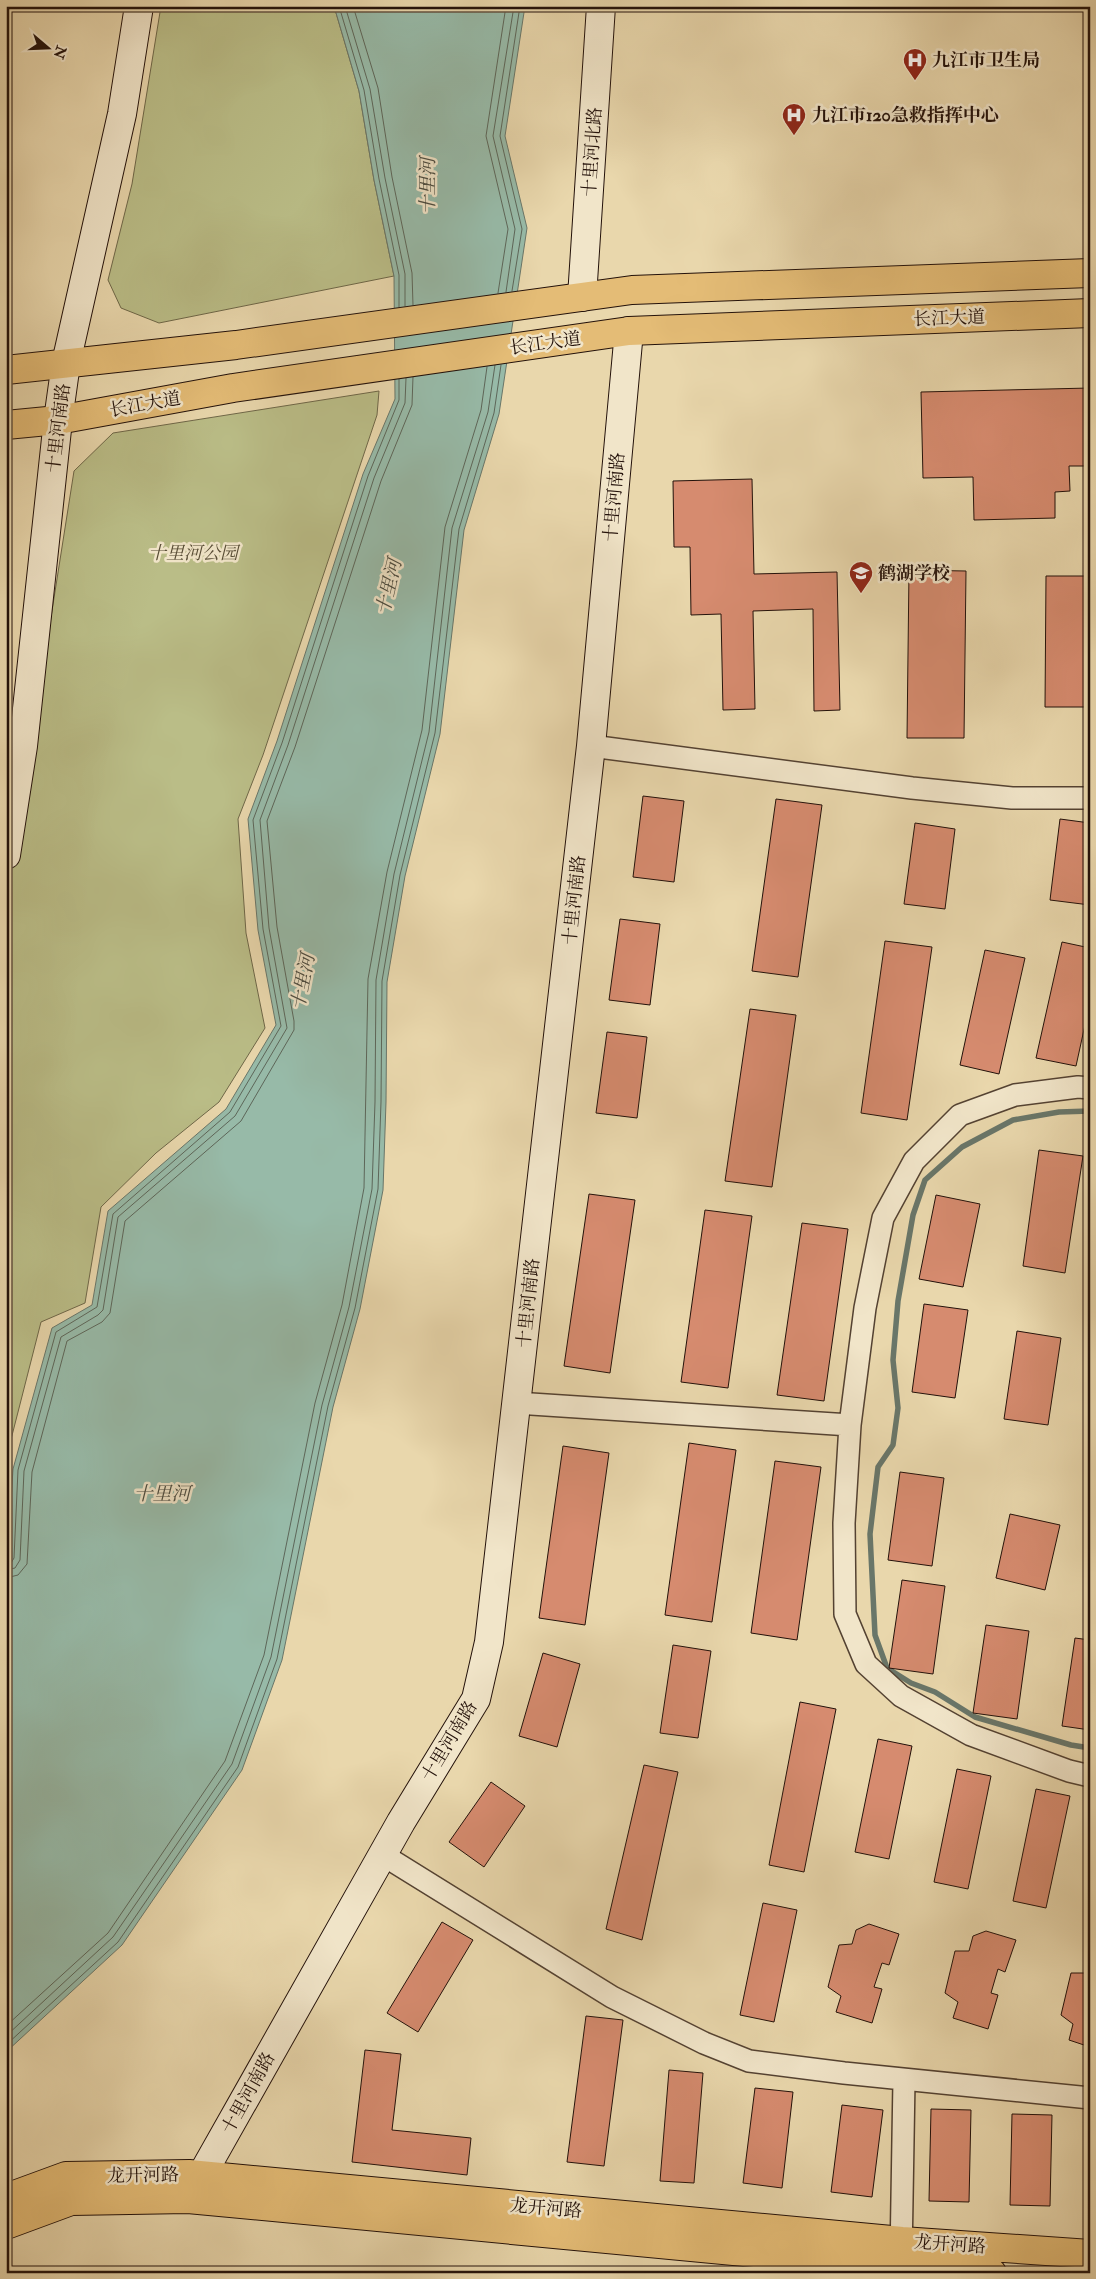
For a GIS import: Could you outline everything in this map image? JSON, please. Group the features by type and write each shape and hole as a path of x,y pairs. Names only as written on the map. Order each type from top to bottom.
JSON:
{"main road":[{"path":"6,370 236,345 632,290 1090,273"},
{"name":"长江大道","path":"6,425 58,420 233,388 629,331 1090,313"},
{"name":"龙开河路","path":"6,2198 66,2176 202,2175 901,2260 992,2273"},
{"name":"龙开河路","path":"6,2225 71,2201 188,2199 901,2260 1090,2254"}],"street":[{"name":"十里河南路","path":"6,855 23,746 58,420 66,363 122,114 139,6"},
{"name":"十里河北路","path":"582,297 602,6"},
{"name":"十里河南路","path":"188,2199 383,1855 476,1699 489,1642 591,746 629,331"},
{"path":"591,746 912,788 1012,798 1090,798"},
{"path":"1090,1088 1078,1087 1015,1095 960,1115 914,1161 883,1218 865,1308 850,1425 844,1523 846,1614 866,1664 901,1696 971,1735 1069,1772 1090,1776"},
{"path":"516,1403 850,1425"},
{"path":"383,1855 612,1996 704,2042 749,2061 904,2080 1090,2098"},
{"path":"901,2260 904,2080"}],"green space":[{"path":"161,6 334,6 359,91 374,180 394,276 159,323 121,308 108,280 132,184"},
{"name":"十里河公园","path":"379,391 377,415 263,755 238,819 246,933 265,1028 219,1102 156,1153 101,1207 85,1303 41,1322 6,1459 6,903 74,471 113,433"}],"water":[{"name":"十里河","path":"334,6 525,6 505,136 527,228 499,414 464,530 440,734 405,876 387,982 383,1190 360,1309 333,1407 282,1660 242,1770 122,1945 6,2052 6,1579 13,1469 52,1328 92,1305 108,1211 226,1109 276,1025 258,930 248,819 277,741 363,474 395,399 394,276 374,180 359,91"}],"building":[{"path":"1090,388 1090,466 1069,466 1070,491 1055,492 1055,518 974,520 973,477 923,478 921,392"},
{"path":"752,479 754,574 837,572 840,710 814,711 813,609 753,611 755,709 723,710 721,614 691,615 690,547 674,547 673,481"},
{"path":"909,570 966,571 964,738 907,738"},
{"path":"1046,576 1090,576 1090,707 1045,707"},
{"path":"643,796 684,801 674,882 633,877"},
{"path":"776,799 822,805 798,977 752,971"},
{"path":"1060,819 1090,823 1090,905 1050,900"},
{"path":"915,823 955,829 945,909 904,904"},
{"path":"620,919 660,924 650,1005 609,1000"},
{"path":"885,941 932,947 907,1120 861,1113"},
{"path":"1062,942 1090,948 1090,1002 1076,1066 1036,1058"},
{"path":"985,950 1025,958 999,1074 960,1065"},
{"path":"750,1009 796,1015 772,1187 725,1181"},
{"path":"607,1032 647,1037 637,1118 596,1113"},
{"path":"1039,1150 1083,1156 1065,1273 1023,1266"},
{"path":"589,1194 635,1200 610,1373 564,1366"},
{"path":"936,1195 980,1204 963,1287 919,1279"},
{"path":"705,1210 752,1216 728,1388 681,1382"},
{"path":"802,1223 848,1229 824,1401 777,1395"},
{"path":"924,1304 968,1310 955,1398 912,1392"},
{"path":"1017,1331 1061,1338 1048,1425 1004,1419"},
{"path":"689,1443 736,1450 712,1622 665,1615"},
{"path":"563,1446 609,1453 585,1625 539,1618"},
{"path":"775,1461 821,1467 797,1640 751,1633"},
{"path":"900,1472 944,1478 932,1566 888,1560"},
{"path":"1010,1514 1060,1525 1045,1590 996,1578"},
{"path":"902,1580 945,1586 933,1674 889,1668"},
{"path":"986,1625 1029,1631 1017,1719 973,1713"},
{"path":"1075,1638 1090,1640 1090,1730 1062,1726"},
{"path":"673,1645 711,1651 698,1738 660,1733"},
{"path":"543,1653 580,1664 557,1747 519,1736"},
{"path":"800,1702 836,1709 804,1872 769,1865"},
{"path":"878,1739 912,1746 889,1859 855,1852"},
{"path":"644,1765 678,1772 642,1940 606,1929"},
{"path":"957,1769 991,1776 968,1889 934,1882"},
{"path":"491,1782 525,1806 484,1867 449,1842"},
{"path":"1036,1789 1070,1796 1046,1908 1013,1901"},
{"path":"763,1903 797,1910 774,2022 740,2015"},
{"path":"442,1922 473,1940 418,2032 387,2013"},
{"path":"869,1924 899,1934 889,1965 882,1963 874,1987 882,1989 872,2023 836,2012 841,1996 828,1987 839,1945 852,1944 856,1930"},
{"path":"986,1931 1016,1940 1005,1972 998,1969 991,1993 998,1995 988,2029 953,2018 958,2002 945,1993 955,1951 969,1951 973,1936"},
{"path":"1089,1958 1090,2047 1069,2040 1073,2024 1061,2015 1071,1973 1085,1973"},
{"path":"586,2016 623,2020 604,2166 567,2162"},
{"path":"365,2050 401,2054 392,2130 471,2138 467,2175 352,2162"},
{"path":"669,2070 703,2073 694,2183 660,2181"},
{"path":"755,2088 793,2092 782,2188 743,2183"},
{"path":"842,2105 883,2110 872,2197 831,2192"},
{"path":"931,2109 971,2110 969,2202 929,2201"},
{"path":"1012,2114 1052,2115 1050,2206 1010,2205"}],"waterway":[{"path":"1090,1111 1059,1112 1013,1120 962,1147 925,1180 913,1215 898,1301 893,1360 898,1408 893,1445 878,1467 870,1534 875,1635 887,1668 911,1683 935,1692 975,1717 1071,1745 1090,1748"}],"place":[{"name":"九江市卫生局","path":"915,81"},
{"name":"九江市120急救指挥中心","path":"794,136"},
{"name":"鹤湖学校","path":"861,594"}]}
